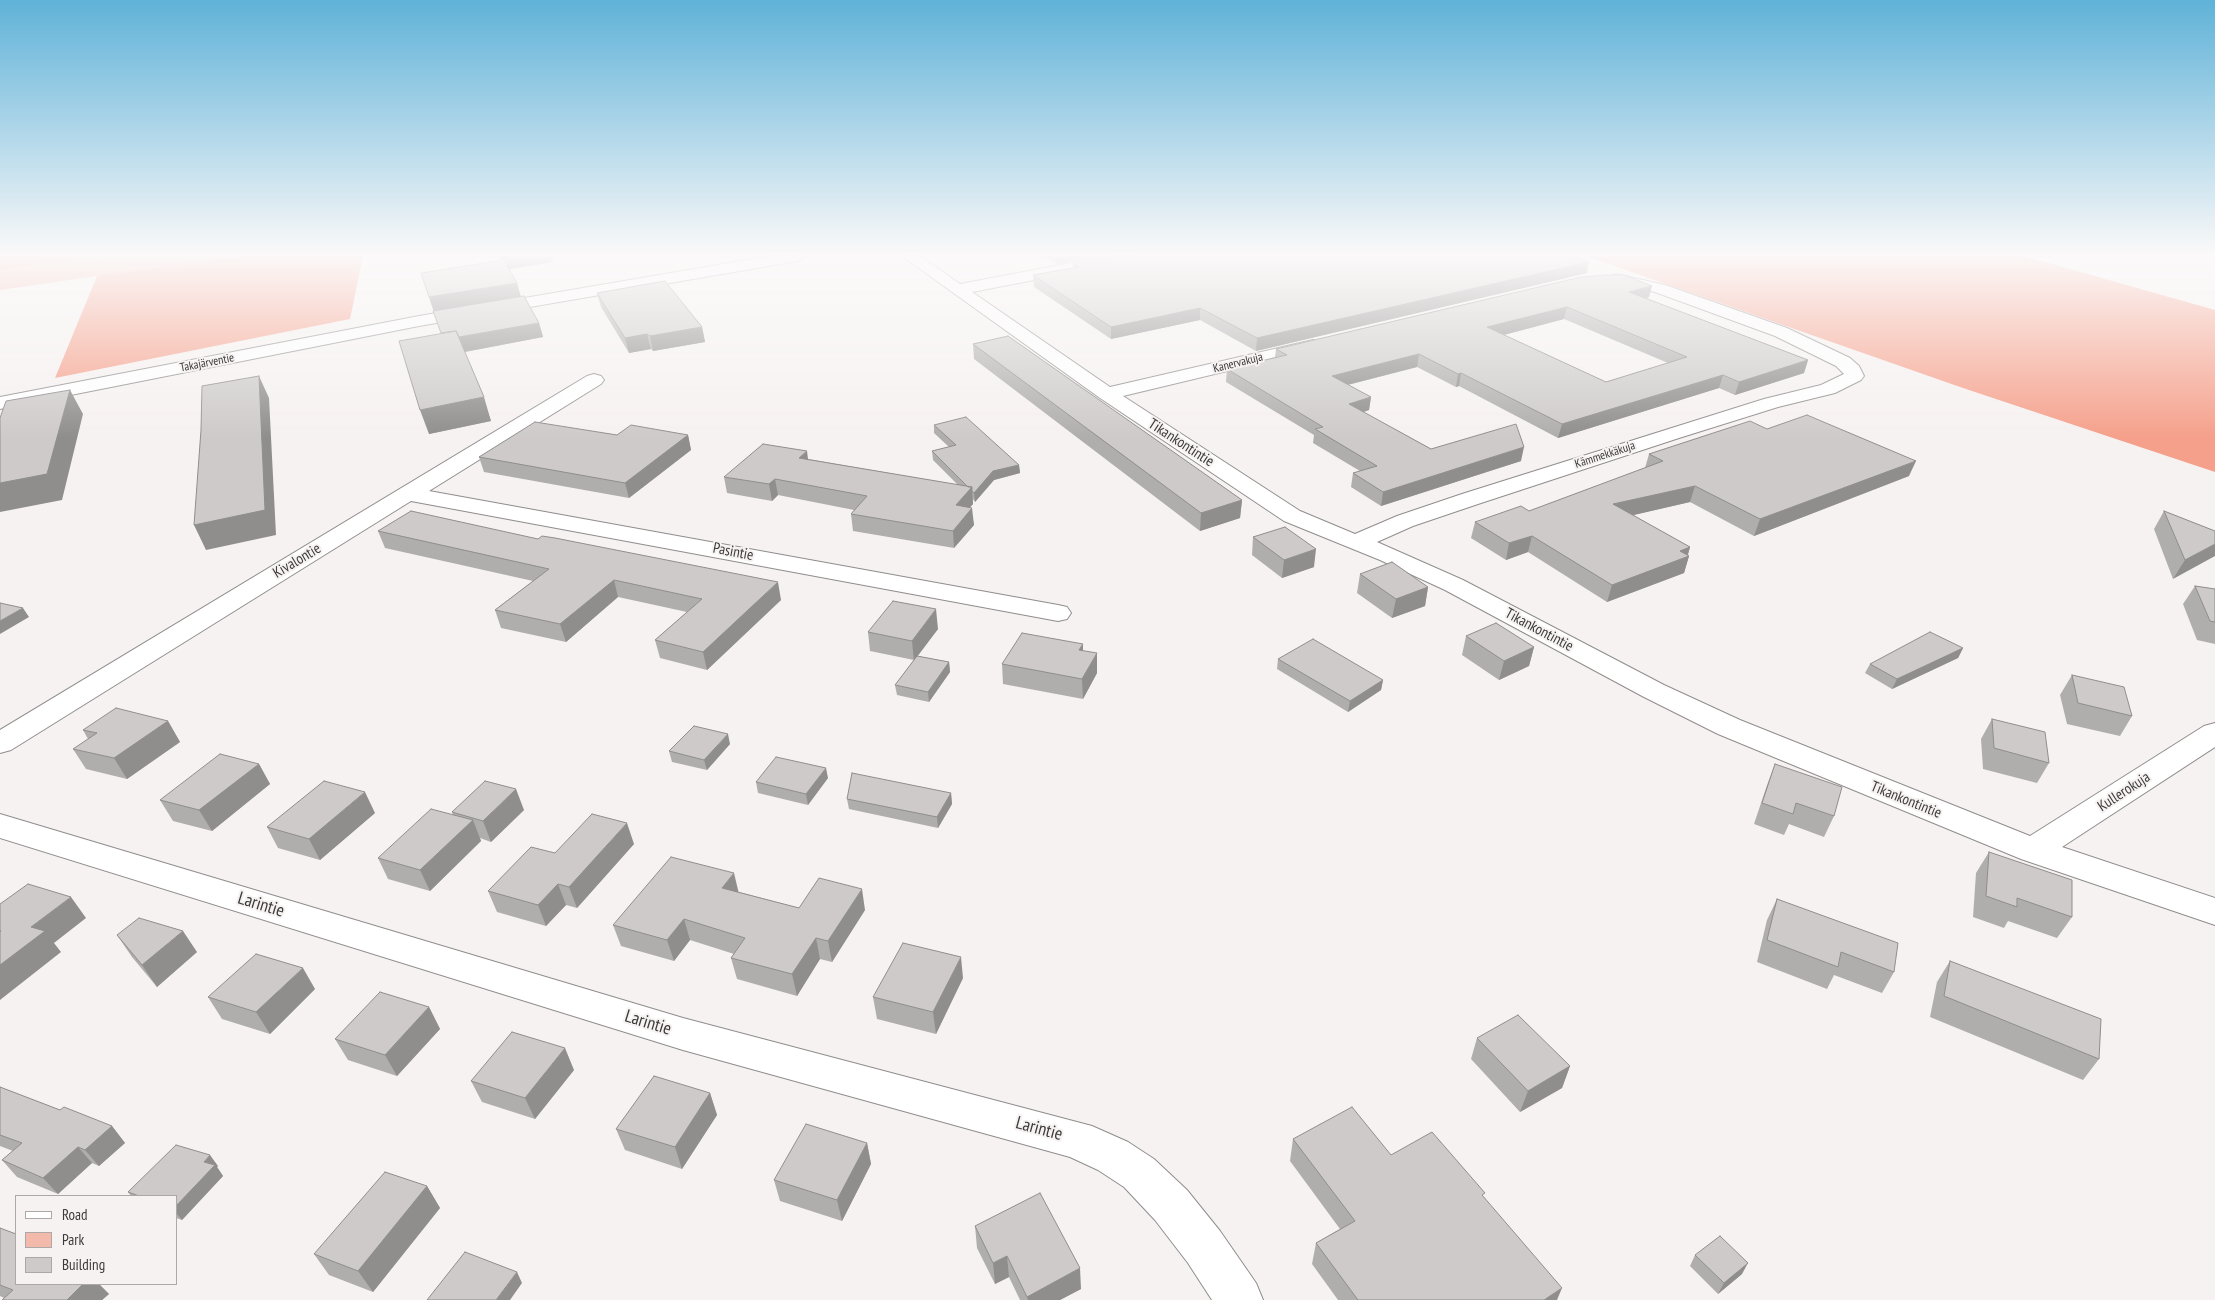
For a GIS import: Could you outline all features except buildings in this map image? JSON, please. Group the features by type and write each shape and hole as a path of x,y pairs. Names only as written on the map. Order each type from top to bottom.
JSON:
{"street":[{"name":"Takajärventie","path":"0,403 444,317"},
{"name":"Tikankontintie","path":"998,317 1107,394 1292,516 1328,533 1356,542 1454,585 1654,691 1729,727 2033,850 2215,912"},
{"name":"Kämmekkäkuja","path":"1356,542 1405,521 1512,485 1771,403 1828,389 1852,378 1855,373 1843,362 1821,350 1741,317"},
{"name":"Kanervakuja","path":"1107,394 1327,342"},
{"name":"Kivalontie","path":"0,743 594,380"},
{"name":"Pasintie","path":"408,494 1058,613"},
{"name":"Kullerokuja","path":"2033,850 2215,733"},
{"name":"Larintie","path":"0,826 683,1034 1077,1140 1113,1156 1146,1180 1171,1205 1204,1247 1239,1300"}],"shaded area":[{"path":"80,317 350,317 350,319 55,378"},
{"path":"1759,317 2215,317 2215,472 1963,388"}]}
